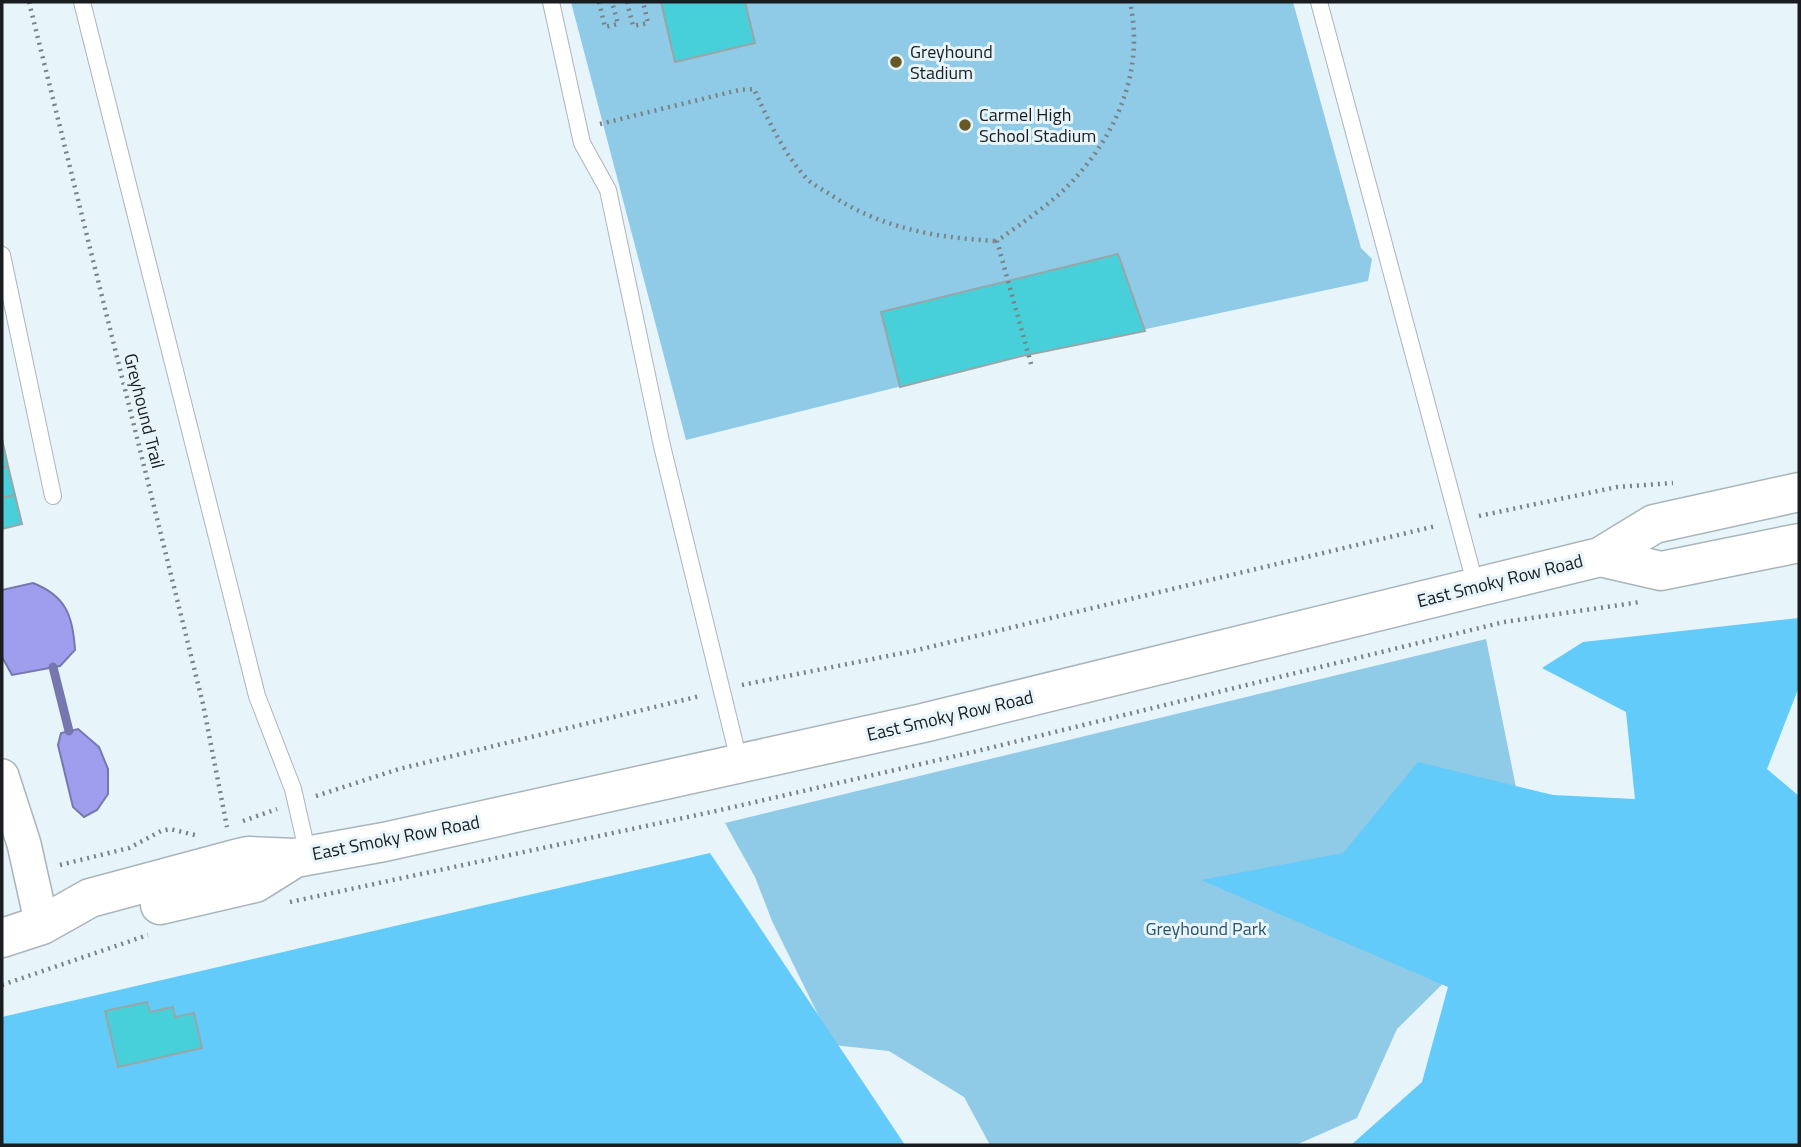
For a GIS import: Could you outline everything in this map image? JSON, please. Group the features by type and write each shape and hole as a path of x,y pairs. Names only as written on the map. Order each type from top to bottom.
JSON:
{"street":[{"name":"East Smoky Row Road","path":"2,938 42,925 90,898 248,856 302,856 384,842 923,723 1600,557 1654,524 1799,492"},
{"name":"East Smoky Row Road","path":"1600,557 1661,571 1799,542"},
{"path":"2,776 24,844 42,925"}],"lane":[{"path":"82,2 257,696 293,789 302,856"},
{"path":"551,2 582,143 608,190 662,446 740,765"},
{"path":"1320,2 1476,587"},
{"path":"2,255 53,496"}],"path":[{"name":"Greyhound Trail","path":"29,2 203,704 227,828"},
{"path":"599,2 605,27 618,24 612,2"},
{"path":"627,2 633,26 648,23 643,2"},
{"path":"596,125 739,90 754,89 775,133 807,179 851,209 897,228 953,239 997,241 1076,178 1110,133 1131,79 1135,25 1130,2"},
{"path":"997,241 1031,364"},
{"path":"1490,513 1617,487 1681,482"},
{"path":"743,685 913,651 1427,528"},
{"path":"369,886 970,753 1504,622 1651,601"},
{"path":"320,795 399,769 685,699"},
{"path":"215,832 255,816"},
{"path":"79,860 129,848 170,829 203,835"}],"green space":[{"name":"Carmel High School Stadium","path":"571,2 1293,2 1361,248 1372,259 1368,281 1022,356 686,440"},
{"name":"Greyhound Park","path":"1486,639 1538,896 1479,948 1397,1029 1357,1118 1296,1145 990,1145 964,1097 889,1051 833,1045 772,921 755,877 725,823"}],"shaded area":[{"path":"33,583 53,594 66,609 70,617 75,650 60,666 12,675 2,657 2,590"},
{"path":"1799,618 1799,687 1767,769 1799,796 1799,1145 1351,1145 1422,1082 1448,987 1201,880 1343,853 1418,762 1553,795 1635,799 1626,712 1542,668 1583,642"},
{"path":"78,729 99,747 108,769 108,794 97,810 84,817 73,807 58,745 61,733"},
{"path":"710,853 905,1145 2,1145 2,1017"}],"building":[{"path":"661,2 745,2 755,43 675,62"},
{"path":"1118,254 1145,331 1022,356 900,387 881,312"},
{"path":"2,439 8,466 2,468"},
{"path":"8,466 15,495 2,498 2,468"},
{"path":"15,495 22,524 2,529 2,498"},
{"path":"147,1002 150,1012 173,1007 175,1017 194,1013 202,1048 118,1067 105,1011"}],"waterway":[{"path":"53,667 69,731"}],"place":[{"name":"Greyhound Stadium","path":"896,62"},
{"name":"Carmel High School Stadium","path":"965,125"}]}
